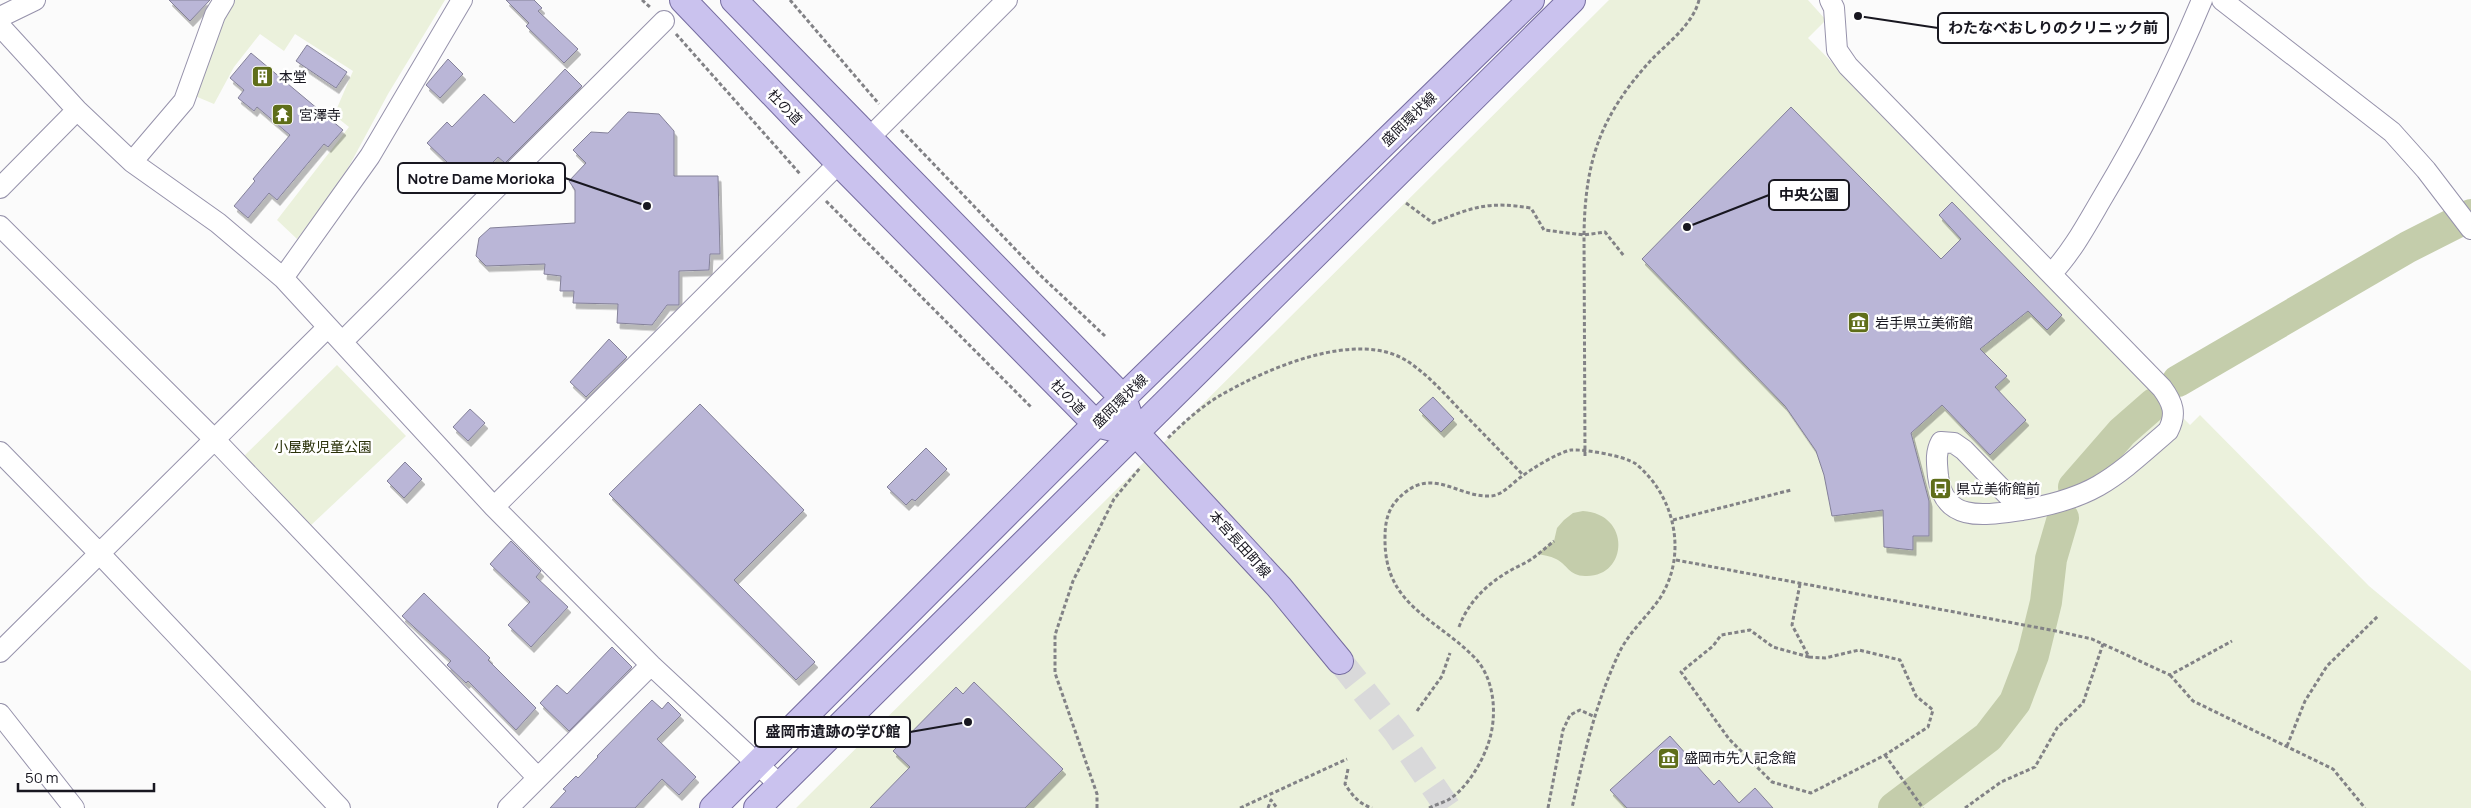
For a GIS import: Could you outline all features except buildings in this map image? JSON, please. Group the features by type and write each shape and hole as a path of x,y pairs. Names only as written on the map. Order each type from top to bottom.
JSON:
{"main road":[{"name":"杜の道","path":"683,0 839,163 1096,424 1135,432"},
{"path":"734,0 1123,398 1135,432"},
{"name":"盛岡環状線","path":"713,808 1096,424 1531,0"},
{"path":"757,808 1572,0"},
{"name":"本宮長田町線","path":"1135,432 1279,587 1340,661"}],"street":[{"path":"0,16 35,0"},
{"path":"132,162 184,101 215,15 224,0"},
{"path":"283,278 370,156 462,0"},
{"path":"869,138 1007,0"},
{"path":"1830,0 1834,8 1837,50 1848,66 2162,388 2175,412 2168,430 2118,475 2100,487 2056,504 2022,510"},
{"path":"2051,274 2063,261 2086,226 2130,151 2180,54 2202,0"},
{"path":"2222,0 2392,132 2426,170 2466,222"},
{"path":"342,342 664,21"},
{"path":"0,26 77,110 132,162 218,223 283,278 327,328 494,506 651,666 780,785"},
{"path":"0,188 77,110"},
{"path":"494,506 839,163"},
{"path":"0,226 215,440 538,778"},
{"path":"0,652 101,555 327,328"},
{"path":"0,452 101,555 340,808"},
{"path":"508,808 651,666"},
{"path":"0,714 74,808"}],"path":[{"path":"642,0 664,21 813,189 1032,408"},
{"path":"790,0 889,117 1040,275 1105,336"},
{"path":"1585,454 1584,199 1588,172 1604,126 1614,105 1639,74 1684,27 1692,16 1699,0"},
{"path":"1406,203 1433,223 1468,209 1501,203 1531,208 1544,230 1584,235 1605,232 1624,256"},
{"path":"1097,808 1097,794 1055,672 1055,635 1072,581 1114,499 1154,452 1187,420 1220,395 1265,374 1312,356 1350,347 1381,350 1406,360 1431,379 1523,475"},
{"path":"1428,808 1449,800 1476,768 1491,738 1493,706 1489,683 1477,661 1417,613 1395,586 1385,549 1386,520 1395,502 1407,491 1420,484 1444,483 1472,495 1492,496 1506,490 1523,475 1570,450 1585,454 1607,454 1634,463 1660,490 1673,520 1676,560 1661,597 1621,649 1593,716 1572,808"},
{"path":"1673,520 1791,490"},
{"path":"1459,627 1463,616 1491,582 1504,572 1524,564 1554,541"},
{"path":"1676,560 2028,625 2104,644 2170,675 2193,701 2334,768 2365,808"},
{"path":"1800,584 1792,625 1809,658"},
{"path":"2288,746 2306,701 2328,666 2378,616"},
{"path":"1750,630 1773,647 1809,658 1825,658 1859,650 1900,660 1916,696 1933,710 1928,728 1885,755 1811,793 1772,782 1729,739 1681,672 1713,646 1721,635 1750,630"},
{"path":"2170,675 2232,640"},
{"path":"1965,808 2001,782 2035,767 2057,728 2083,703 2104,644"},
{"path":"1417,711 1442,676 1450,653"},
{"path":"1548,808 1563,730 1570,715 1580,710 1593,716"},
{"path":"1885,755 1923,808"},
{"path":"1240,808 1347,759"},
{"path":"1348,769 1345,784 1364,806 1372,808"},
{"path":"1268,808 1271,800 1277,808"}],"green space":[{"path":"233,0 445,0 388,94 340,183 297,239 277,220 349,127 334,115 353,71 295,34 284,51 260,34 234,67 214,104 195,96 221,21"},
{"path":"1609,0 1808,0 1826,20 1808,38 2190,425 2200,415 2369,586 2471,671 2471,808 796,808"},
{"name":"小屋敷児童公園","path":"337,365 406,436 309,527 242,458"}],"shaded area":[{"path":"1583,511 1599,515 1610,523 1617,533 1618,545 1616,557 1610,567 1599,574 1585,576 1575,574 1556,559 1537,554 1554,541 1557,528 1564,520 1573,513"}],"waterway":[{"path":"2178,381 2408,247 2471,215"},
{"path":"2074,487 2122,432 2154,404"},
{"path":"1894,808 1988,737 2015,702 2033,655 2046,602 2051,559 2063,518"}],"tunnel":[{"path":"1340,661 1396,732 1448,808"}],"place":[{"name":"わたなべおしりのクリニック前","path":"1858,16"},
{"name":"本堂","path":"263,77"},
{"name":"宮澤寺","path":"283,115"},
{"name":"Notre Dame Morioka","path":"647,206"},
{"name":"中央公園","path":"1687,227"},
{"name":"岩手県立美術館","path":"1859,323"},
{"name":"県立美術館前","path":"1940,489"},
{"name":"盛岡市遺跡の学び館","path":"968,722"},
{"name":"盛岡市先人記念館","path":"1668,758"}]}
